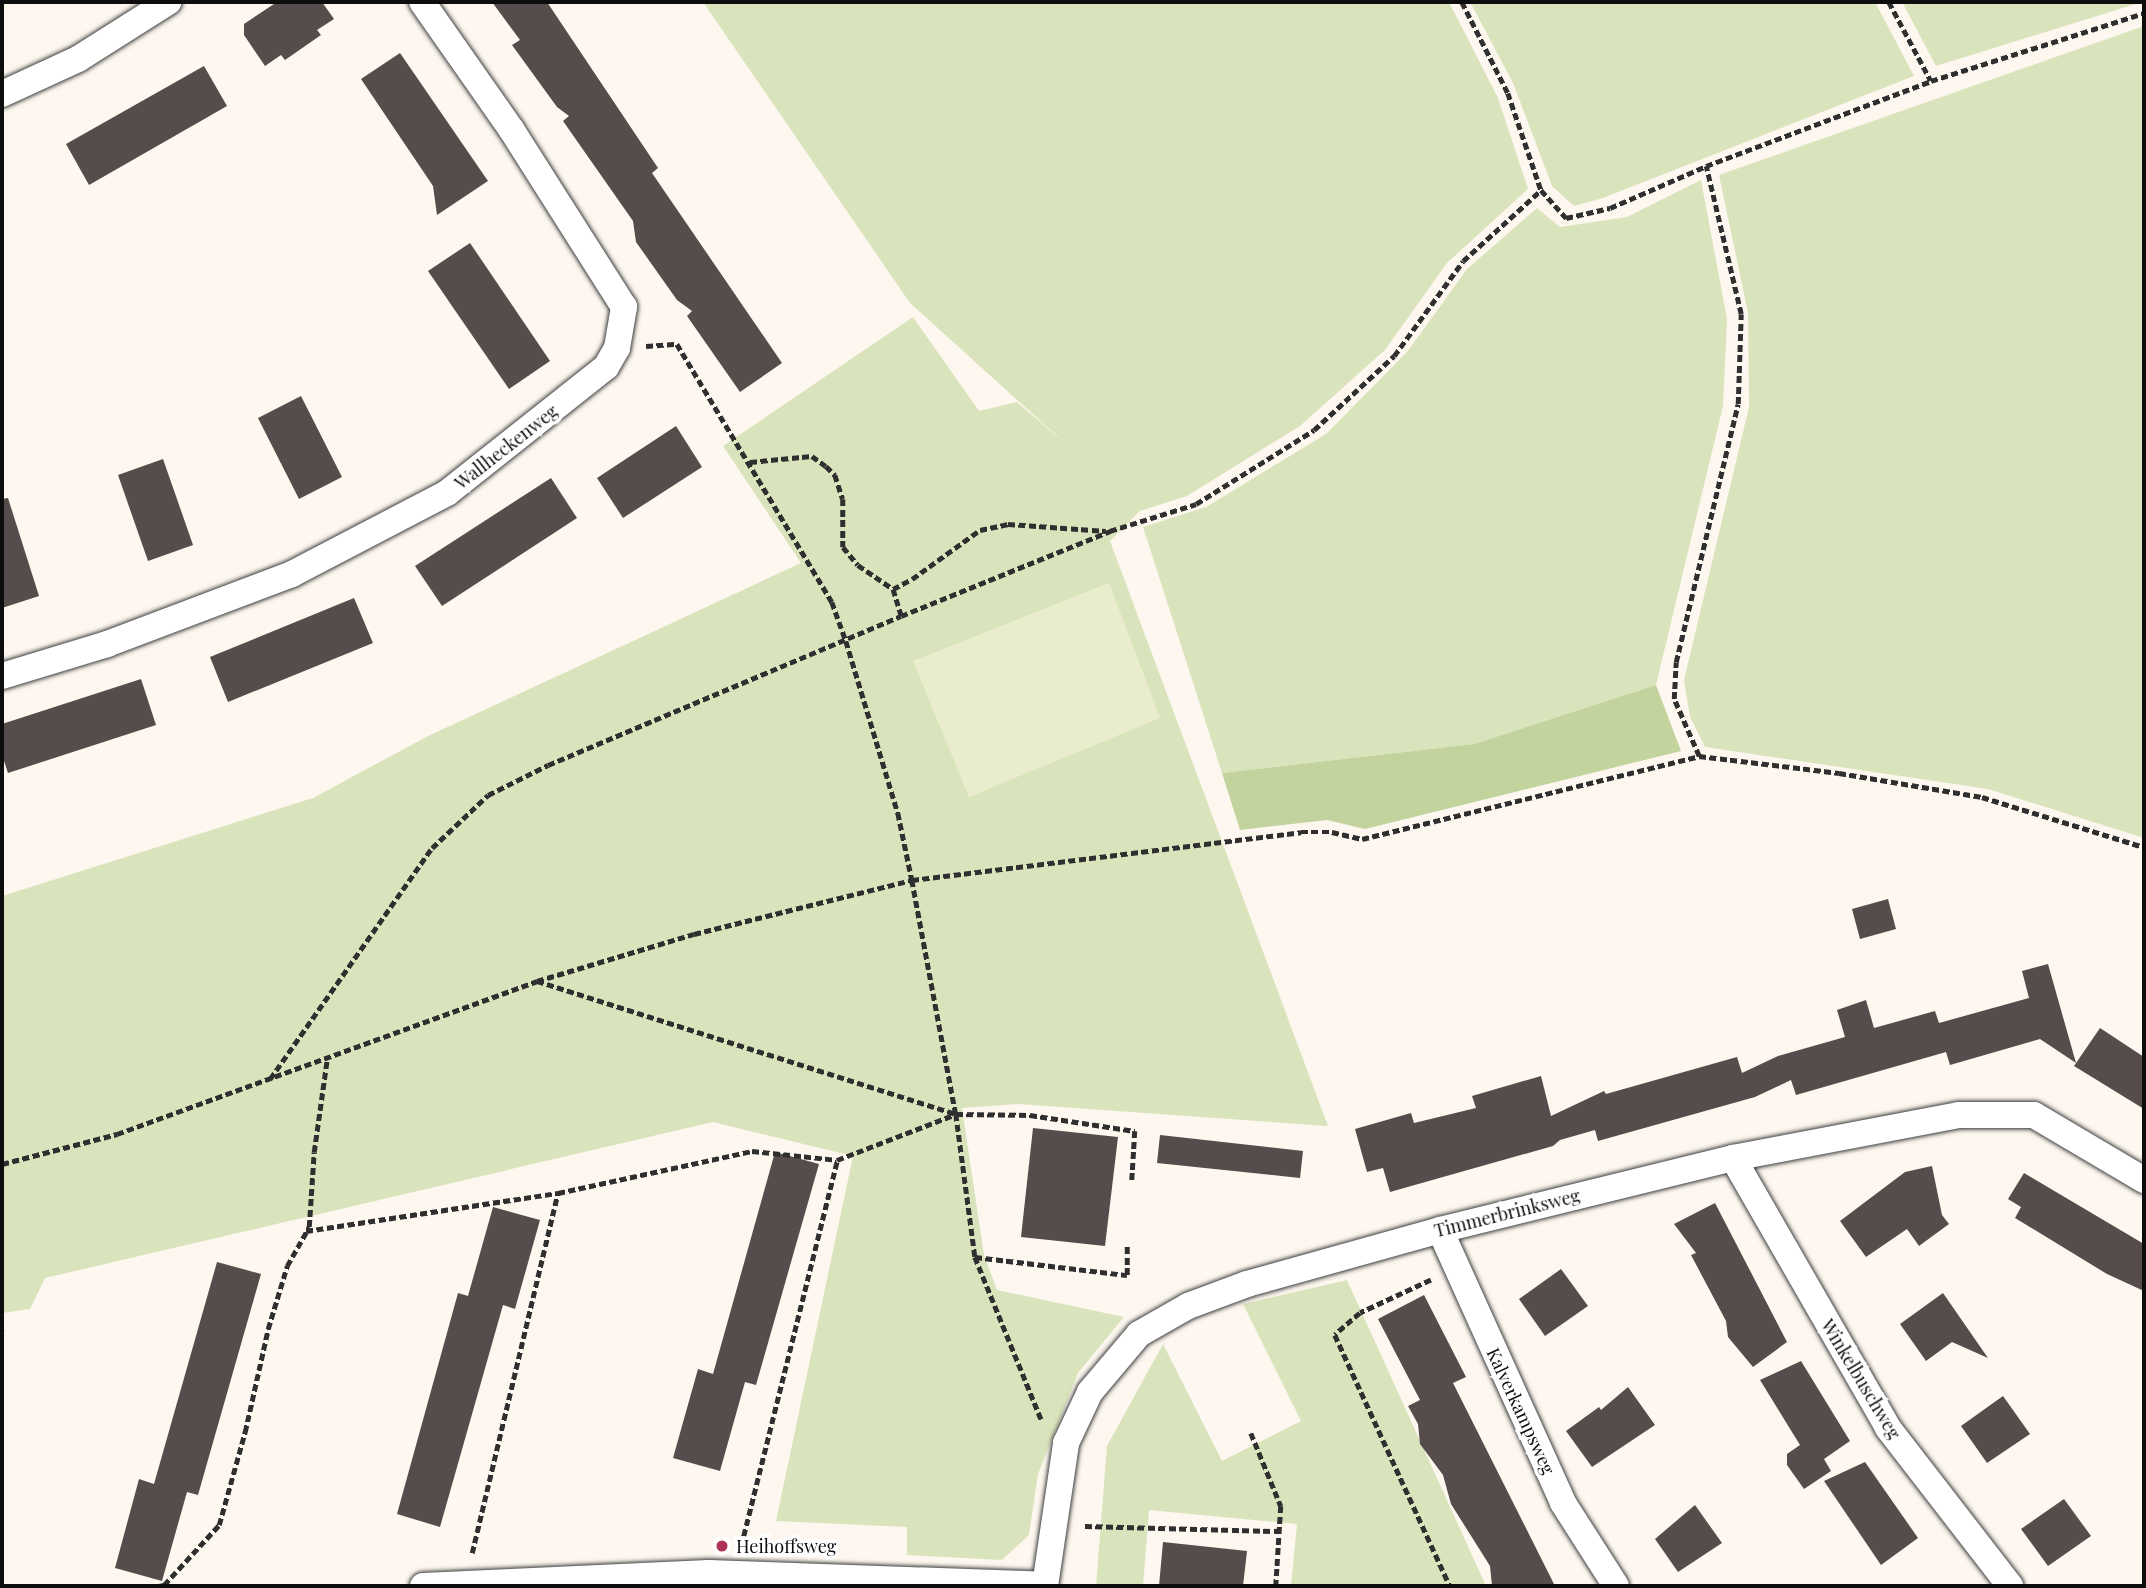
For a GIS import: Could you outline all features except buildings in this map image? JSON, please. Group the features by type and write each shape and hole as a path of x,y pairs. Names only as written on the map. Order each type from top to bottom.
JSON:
{"street":[{"path":"2,94 78,59 167,2"},
{"name":"Wallheckenweg","path":"2,676 107,644 292,574 447,493 606,367 617,348 624,307 511,129 422,2"},
{"name":"Timmerbrinksweg","path":"1045,1585 1066,1443 1090,1392 1139,1334 1188,1306 1247,1284 1440,1230 1733,1158 1959,1115 2034,1115 2144,1180"},
{"name":"Winkelbuschweg","path":"1733,1158 1888,1428 2010,1586"},
{"name":"Kalverkampsweg","path":"1440,1230 1563,1503 1616,1586"},
{"path":"423,1586 734,1574 1045,1585"}],"path":[{"path":"1462,2 1508,93 1541,190 1566,218 1610,208 1706,166 1931,81 2144,13"},
{"path":"1889,2 1931,81"},
{"path":"1699,756 1674,699 1676,662 1738,404 1741,314 1706,166"},
{"path":"269,1080 432,848 488,795 548,765 901,616 1110,531 1196,504 1314,430 1394,356 1462,261 1541,190"},
{"path":"617,348 677,344 832,602 898,813 956,1114 975,1257 1049,1437 1066,1443"},
{"path":"750,462 812,456 835,475 843,499 843,547 858,565 893,589 901,616"},
{"path":"893,589 912,579 980,530 1008,524 1110,531"},
{"path":"2,1164 117,1134 537,981 694,934 912,880 1301,832 1332,832 1362,839 1699,756 1839,773 1982,797 2144,847"},
{"path":"537,981 956,1114 1030,1115 1135,1131 1132,1180"},
{"path":"159,1586 164,1585 219,1525 245,1432 268,1329 287,1266 306,1231 312,1213 314,1152 327,1059"},
{"path":"306,1231 558,1193 752,1151 836,1160 956,1114"},
{"path":"734,1574 836,1160"},
{"path":"465,1584 558,1193"},
{"path":"975,1257 1127,1275 1127,1244"},
{"path":"1450,1586 1335,1335 1360,1312 1457,1268"},
{"path":"1251,1433 1281,1506 1276,1586"},
{"path":"1054,1526 1280,1531"}],"green space":[{"path":"703,2 1449,2 1498,98 1528,189 1447,263 1385,350 1300,426 1187,496 1140,511 1110,541 1328,1126 1018,1104 962,1108 984,1255 997,1290 1124,1317 1078,1373 1038,1474 1029,1535 1002,1560 907,1555 907,1527 776,1521 853,1156 713,1122 45,1278 30,1309 2,1313 2,896 313,798 428,736 801,563 723,446 913,317 979,411 1017,402 1067,445 910,303"},
{"path":"1470,2 1875,2 1914,76 1603,198 1574,206 1552,186 1513,83"},
{"path":"1902,2 2142,2 1936,66"},
{"path":"2144,26 2144,838 1988,789 1705,747 1690,717 1684,680 1749,407 1748,313 1719,175"},
{"path":"1701,180 1727,319 1723,406 1656,685 1474,744 1222,773 1143,527 1206,507 1326,434 1407,352 1467,269 1537,208 1560,227 1627,217"},
{"path":"1109,583 1160,718 969,797 913,661"},
{"path":"1656,685 1681,751 1365,829 1327,820 1240,830 1222,773 1474,744"},
{"path":"1347,1280 1486,1586 1291,1586 1297,1524 1149,1510 1143,1586 1096,1586 1107,1446 1163,1344 1222,1461 1301,1421 1243,1304"}],"place":[{"name":"Heihoffsweg","path":"722,1546"}]}
